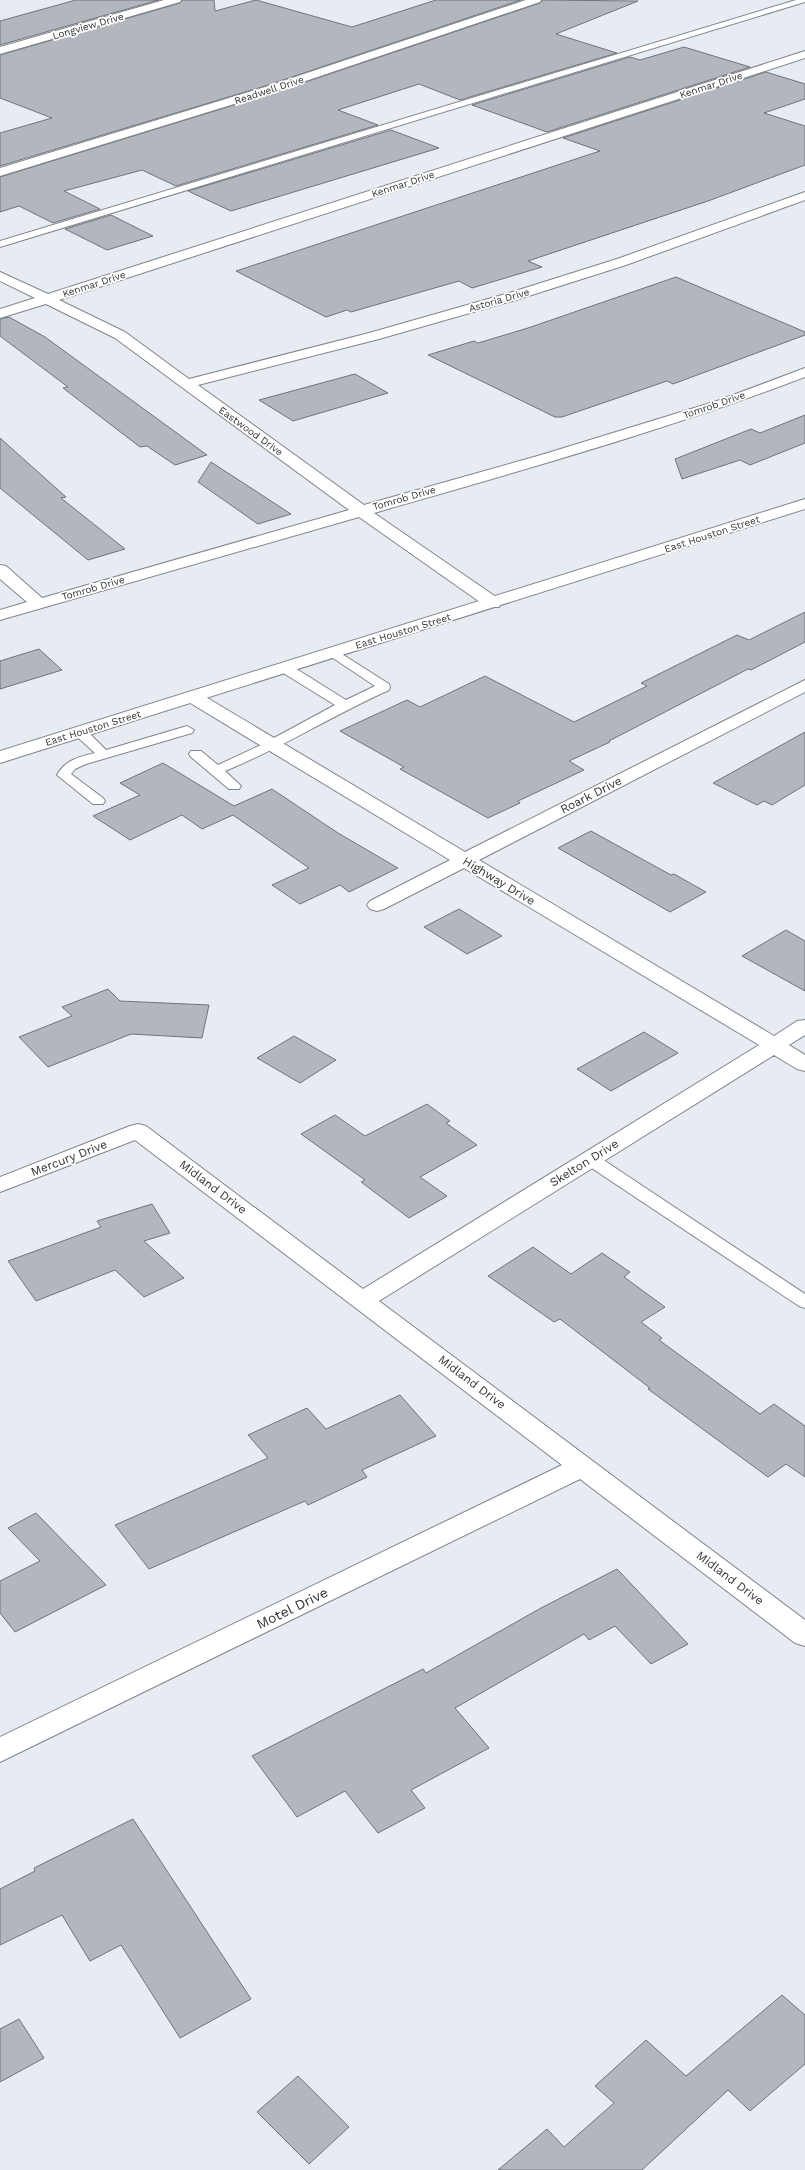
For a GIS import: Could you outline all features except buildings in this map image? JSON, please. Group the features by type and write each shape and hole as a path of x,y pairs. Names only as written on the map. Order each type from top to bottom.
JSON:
{"street":[{"name":"Longview Drive","path":"0,51 176,0"},
{"name":"Readwell Drive","path":"0,172 213,108 536,0"},
{"name":"Kenmar Drive","path":"0,314 805,54"},
{"name":"Astoria Drive","path":"186,384 303,354 558,283 633,259 805,196"},
{"name":"Eastwood Drive","path":"0,276 120,335 361,511 493,603"},
{"name":"Tomrob Drive","path":"0,615 670,420 722,404 805,372"},
{"name":"East Houston Street","path":"0,757 805,504"},
{"path":"0,570 39,604"},
{"name":"Roark Drive","path":"376,905 465,861 805,685"},
{"name":"Highway Drive","path":"194,696 465,861 805,1064"},
{"name":"Skelton Drive","path":"363,1300 805,1026"},
{"name":"Mercury Drive","path":"0,1185 138,1131"},
{"name":"Midland Drive","path":"138,1131 805,1635"},
{"name":"Motel Drive","path":"0,1750 583,1466"}],"lane":[{"path":"0,244 804,0"},
{"path":"216,770 247,758 272,743 345,705 384,687 334,653"},
{"path":"286,668 345,705"},
{"path":"98,802 64,775 66,769 75,764 187,730"},
{"path":"80,732 104,755"},
{"path":"196,754 234,786"},
{"path":"590,1159 805,1302"}]}
